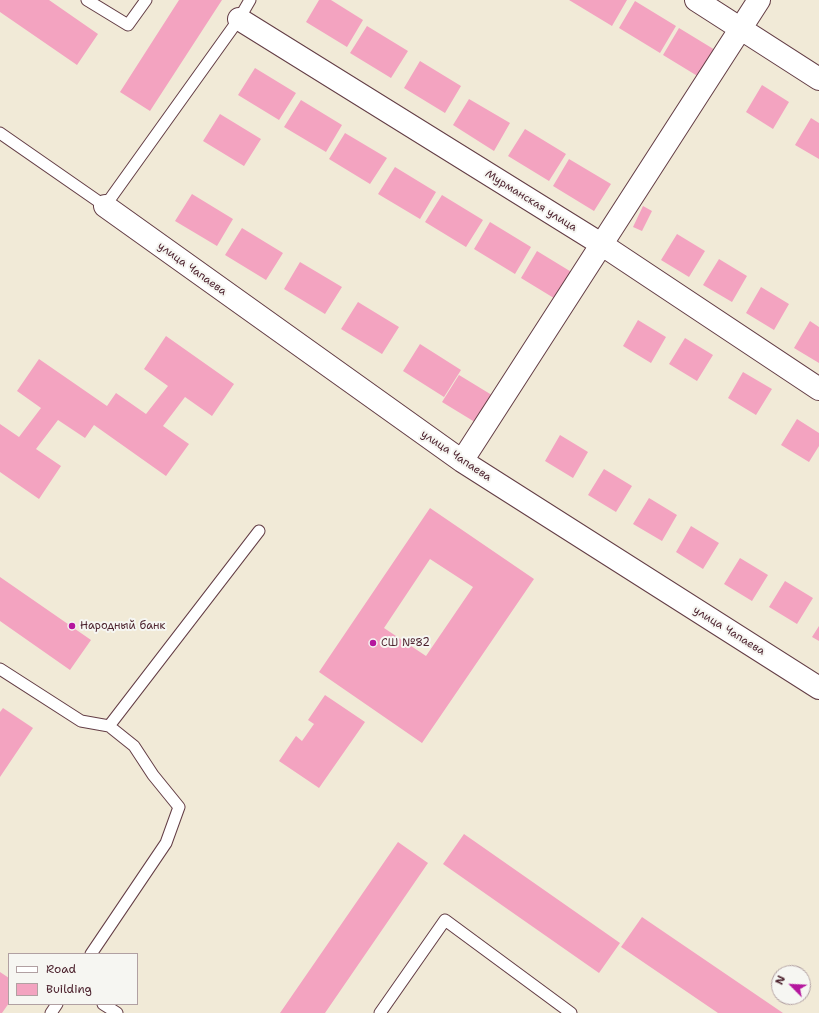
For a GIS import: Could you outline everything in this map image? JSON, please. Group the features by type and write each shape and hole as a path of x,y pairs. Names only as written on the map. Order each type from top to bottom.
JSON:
{"street":[{"path":"696,0 819,79"},
{"path":"462,461 759,0"},
{"name":"Мурманская улица","path":"239,19 601,244 819,389"},
{"name":"улица Чапаева","path":"105,206 462,461 819,688"}],"lane":[{"path":"87,0 128,25 146,0"},
{"path":"0,133 105,206 239,19 250,0"},
{"path":"109,726 260,531"},
{"path":"0,669 81,721 109,726 134,746 153,775 179,807 166,843 93,953"},
{"path":"380,1013 445,920 571,1013"},
{"path":"105,1005 117,1013"}],"building":[{"path":"0,0 49,0 98,34 77,65 0,12"},
{"path":"179,0 222,0 150,111 120,92"},
{"path":"319,0 331,0 363,20 347,47 306,22"},
{"path":"569,0 627,0 612,26"},
{"path":"635,1 676,26 660,53 619,28"},
{"path":"367,26 408,51 391,78 350,53"},
{"path":"679,28 720,53 704,80 663,55"},
{"path":"420,61 461,86 445,113 404,88"},
{"path":"255,68 296,93 279,120 238,95"},
{"path":"762,85 789,102 773,129 746,112"},
{"path":"469,99 510,123 494,151 453,125"},
{"path":"301,100 342,125 326,152 284,127"},
{"path":"220,114 261,139 244,166 203,141"},
{"path":"811,118 819,123 819,159 795,145"},
{"path":"525,129 566,154 549,181 508,156"},
{"path":"345,133 387,158 370,184 329,159"},
{"path":"569,159 611,184 594,211 553,186"},
{"path":"395,167 436,192 420,219 378,194"},
{"path":"192,194 233,219 217,246 175,221"},
{"path":"442,195 483,220 466,247 425,222"},
{"path":"643,206 652,211 642,231 633,227"},
{"path":"490,222 531,247 515,274 474,249"},
{"path":"242,228 283,253 266,280 225,255"},
{"path":"677,234 705,251 689,277 661,260"},
{"path":"537,251 578,276 562,303 521,278"},
{"path":"719,259 747,276 732,302 703,285"},
{"path":"300,262 342,287 325,314 284,289"},
{"path":"761,287 789,304 774,330 746,313"},
{"path":"358,302 399,327 382,354 341,329"},
{"path":"638,320 666,337 651,363 623,346"},
{"path":"810,321 819,327 819,363 794,348"},
{"path":"166,336 234,384 212,416 185,397 163,426 189,444 166,476 94,425 85,438 58,420 36,449 61,466 39,499 0,472 0,424 19,437 41,408 17,391 39,359 107,406 116,393 146,414 168,386 144,369"},
{"path":"685,338 713,355 697,381 669,364"},
{"path":"420,344 461,370 444,397 403,371"},
{"path":"743,372 772,389 756,415 728,398"},
{"path":"459,375 500,400 483,427 442,402"},
{"path":"797,419 819,433 819,446 809,462 781,445"},
{"path":"560,435 588,452 573,478 545,461"},
{"path":"604,469 632,486 616,512 588,495"},
{"path":"649,498 677,515 662,541 633,524"},
{"path":"430,508 534,579 422,743 319,672","holes":["430,559 473,587 426,656 384,628"]},
{"path":"691,526 719,543 703,569 676,552"},
{"path":"740,558 768,575 752,601 724,584"},
{"path":"0,577 91,640 70,670 0,621"},
{"path":"785,581 813,598 797,624 769,607"},
{"path":"819,626 819,641 812,637"},
{"path":"325,695 365,722 319,788 279,761 296,736 302,741 314,724 308,720"},
{"path":"3,708 33,728 0,777 0,712"},
{"path":"464,834 620,943 599,973 443,864"},
{"path":"398,842 428,863 325,1013 280,1013"},
{"path":"642,917 783,1013 718,1013 621,947"},
{"path":"0,972 8,977 8,1004 2,1013 0,1013"}],"place":[{"name":"Народный банк","path":"72,626"},
{"name":"СШ №82","path":"373,643"}]}
